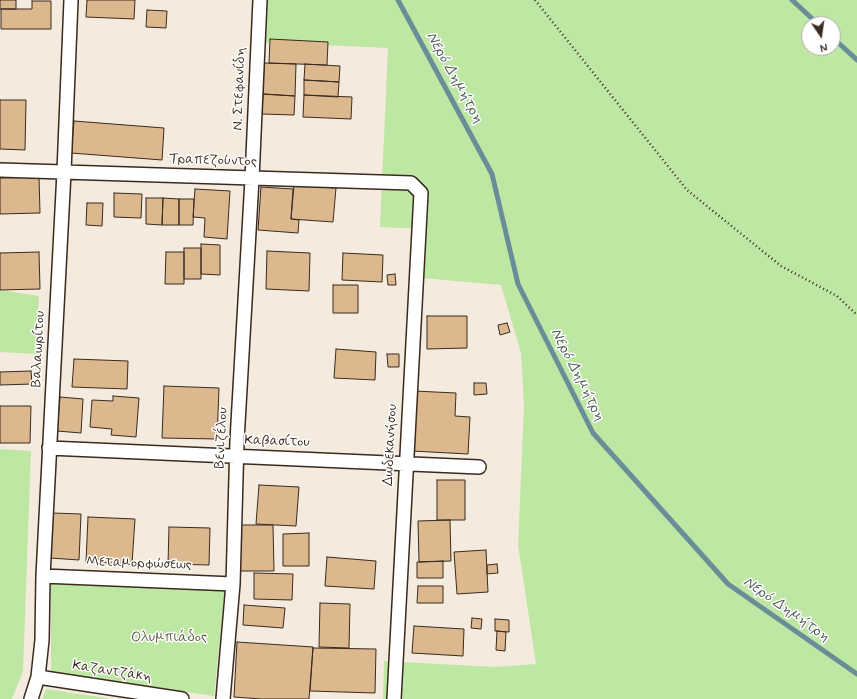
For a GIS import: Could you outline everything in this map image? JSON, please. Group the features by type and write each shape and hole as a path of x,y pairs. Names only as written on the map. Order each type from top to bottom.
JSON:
{"street":[{"name":"Βαλαωρίτου","path":"30,699 38,677 42,634 43,576 64,172 71,0"},
{"name":"Ν. Στεφανίδη","path":"252,179 260,0"},
{"name":"Τραπεζούντος","path":"0,170 252,179 410,182 421,193"},
{"name":"Βενιζέλου","path":"223,699 233,584 236,456 252,179"},
{"name":"Δωδεκανήσου","path":"394,699 421,193"},
{"name":"Καβασίτου","path":"49,448 479,467"},
{"name":"Μεταμορφώσεως","path":"43,576 233,584"},
{"name":"Καζαντζάκη","path":"38,677 182,699"}],"path":[{"path":"534,0 686,190 781,266 837,296 857,315"}],"green space":[{"path":"259,0 857,0 857,699 383,699 384,661 494,667 536,664 518,545 524,406 521,353 501,285 422,278 424,229 380,227 388,48 257,42"},
{"path":"0,290 39,296 35,354 0,352"},
{"path":"0,449 31,451 23,671 12,699 0,699"},
{"name":"Ολυμπιάδος","path":"51,583 225,588 214,696 51,672"},
{"path":"46,689 112,699 42,699"}],"building":[{"path":"0,0 16,0 16,9 0,9"},
{"path":"87,0 135,0 134,19 86,17"},
{"path":"32,1 51,1 51,29 1,29 1,9 32,9"},
{"path":"147,10 167,11 166,28 146,27"},
{"path":"270,39 328,42 327,65 269,63"},
{"path":"264,63 296,64 295,96 263,94"},
{"path":"305,64 340,66 339,82 304,80"},
{"path":"304,80 339,82 338,97 304,95"},
{"path":"263,94 295,96 294,115 262,114"},
{"path":"304,95 352,97 351,119 303,117"},
{"path":"0,100 26,100 25,150 0,149"},
{"path":"74,121 164,128 162,160 71,153"},
{"path":"39,177 40,213 0,214 0,178"},
{"path":"294,185 336,188 333,222 291,219"},
{"path":"261,187 293,189 291,219 299,220 298,233 258,230"},
{"path":"195,189 230,191 227,239 204,237 205,218 193,217"},
{"path":"114,193 142,194 141,218 114,217"},
{"path":"146,198 163,198 162,225 146,224"},
{"path":"163,198 179,199 179,225 162,225"},
{"path":"179,199 194,199 193,225 179,225"},
{"path":"87,203 103,203 102,226 86,225"},
{"path":"201,244 220,245 220,275 201,274"},
{"path":"184,248 201,248 201,279 184,279"},
{"path":"267,251 310,253 309,291 266,289"},
{"path":"39,252 40,289 0,290 0,253"},
{"path":"166,252 184,252 184,284 165,284"},
{"path":"343,253 383,255 382,282 342,280"},
{"path":"395,274 396,285 388,285 387,275"},
{"path":"333,285 358,285 358,313 333,313"},
{"path":"427,316 467,316 467,348 427,349"},
{"path":"507,323 510,332 500,335 498,325"},
{"path":"336,349 376,352 375,380 334,378"},
{"path":"387,354 399,354 399,367 388,367"},
{"path":"74,359 128,361 127,389 72,387"},
{"path":"31,371 32,384 0,385 0,372"},
{"path":"474,383 486,383 487,394 474,395"},
{"path":"164,386 219,388 217,439 162,438"},
{"path":"414,391 456,393 455,416 470,417 468,454 412,451"},
{"path":"113,396 139,398 136,437 111,435 112,429 90,427 92,400 113,401"},
{"path":"60,397 83,399 81,433 57,431"},
{"path":"0,406 31,406 30,443 0,443"},
{"path":"437,480 465,480 465,520 437,520"},
{"path":"259,485 299,487 296,526 256,524"},
{"path":"52,513 81,514 79,560 50,558"},
{"path":"88,517 135,519 132,564 86,562"},
{"path":"450,520 451,561 419,562 418,521"},
{"path":"239,525 273,525 274,571 239,571"},
{"path":"169,527 210,528 209,565 168,564"},
{"path":"309,533 309,566 283,566 283,534"},
{"path":"486,550 488,592 457,594 454,552"},
{"path":"327,557 376,561 374,589 325,586"},
{"path":"443,561 443,578 417,578 417,562"},
{"path":"497,564 498,573 487,574 487,565"},
{"path":"254,573 293,574 292,600 254,599"},
{"path":"418,586 443,586 443,603 417,603"},
{"path":"320,603 350,604 349,648 319,647"},
{"path":"244,605 285,608 283,628 243,625"},
{"path":"472,618 482,619 481,629 471,628"},
{"path":"495,619 509,620 509,632 495,631"},
{"path":"414,626 464,629 463,656 412,653"},
{"path":"497,631 506,632 505,651 496,650"},
{"path":"237,642 313,647 309,699 261,699 234,697"},
{"path":"313,648 376,649 375,693 310,691"}],"waterway":[{"name":"Νερό Δημήτρη","path":"398,0 492,174 518,284 593,433 728,584 857,674"},
{"name":"Νερό Δημήτρη","path":"792,0 809,16"},
{"name":"Νερό Δημήτρη","path":"841,45 857,60"}]}
